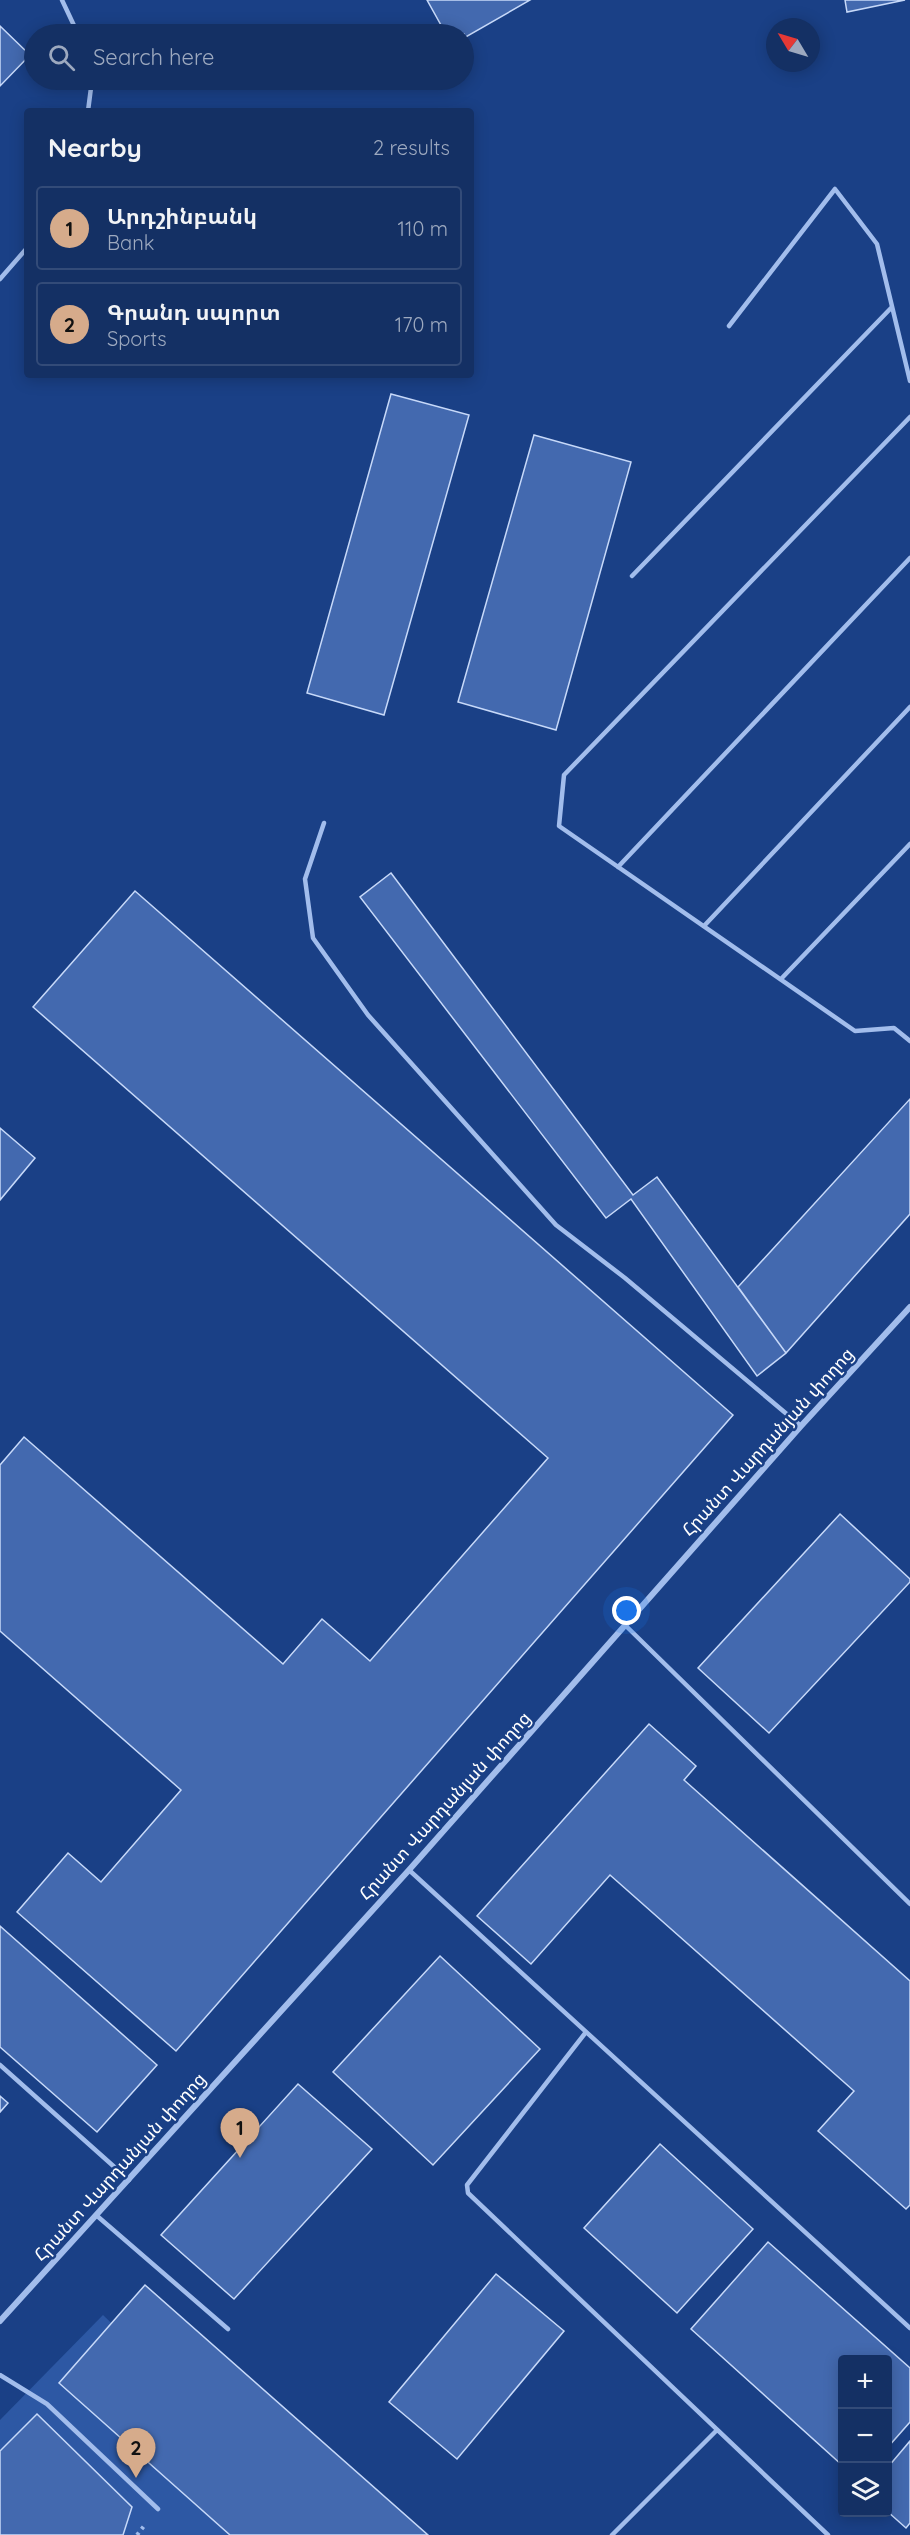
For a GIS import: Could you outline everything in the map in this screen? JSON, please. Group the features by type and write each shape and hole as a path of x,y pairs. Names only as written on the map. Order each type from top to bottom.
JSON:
{"street":[{"name":"Հրանտ Վարդանյան փողոց","path":"0,2321 409,1870 801,1426 910,1307"}],"lane":[{"path":"62,0 73,24"},
{"path":"88,108 91,90"},
{"path":"729,326 835,189 877,244 910,381"},
{"path":"0,279 24,251"},
{"path":"632,576 892,307"},
{"path":"910,417 564,776 559,826 855,1031 894,1028 910,1041"},
{"path":"618,867 910,558"},
{"path":"704,926 910,707"},
{"path":"324,823 305,879 313,938 368,1016 556,1225 626,1278 801,1426"},
{"path":"781,979 910,844"},
{"path":"626,1625 910,1904"},
{"path":"409,1870 910,2328"},
{"path":"586,2032 467,2185 468,2193 828,2535"},
{"path":"0,2065 129,2180"},
{"path":"96,2215 228,2329"},
{"path":"0,2375 47,2404 158,2509"},
{"path":"612,2535 716,2431"}],"shaded area":[{"path":"103,2315 331,2535 0,2535 0,2420"}],"building":[{"path":"427,0 530,0 474,32 474,24 440,24"},
{"path":"845,0 905,0 847,12"},
{"path":"0,26 24,49 24,61 0,86"},
{"path":"391,394 469,415 384,715 307,693"},
{"path":"534,435 631,462 556,730 458,702"},
{"path":"391,873 633,1195 657,1177 786,1353 757,1376 631,1199 606,1218 360,897"},
{"path":"135,891 733,1415 176,2051 17,1912 68,1853 101,1882 181,1790 0,1631 0,1465 24,1437 283,1664 322,1619 370,1661 548,1458 33,1007"},
{"path":"910,1099 910,1214 786,1353 738,1287"},
{"path":"0,1128 35,1158 0,1200"},
{"path":"840,1514 910,1579 910,1582 769,1733 698,1668"},
{"path":"649,1724 696,1766 684,1780 910,1981 910,2205 906,2209 818,2131 854,2091 610,1875 531,1964 477,1916"},
{"path":"0,1926 157,2065 97,2132 0,2047"},
{"path":"440,1956 540,2049 433,2165 333,2072"},
{"path":"298,2084 372,2149 234,2299 161,2235"},
{"path":"0,2096 8,2103 0,2112"},
{"path":"660,2144 753,2229 677,2313 584,2228"},
{"path":"768,2242 910,2368 910,2422 892,2442 892,2355 838,2355 838,2461 691,2329"},
{"path":"496,2274 564,2331 457,2459 389,2402"},
{"path":"145,2285 428,2535 230,2535 59,2383"},
{"path":"37,2414 132,2507 123,2535 0,2535 0,2451"},
{"path":"910,2441 910,2523 906,2528 892,2516 892,2462"}],"place":[{"name":"Արդշինբանկ","path":"240,2158"},
{"name":"Գրանդ սպորտ","path":"136,2478"}]}
